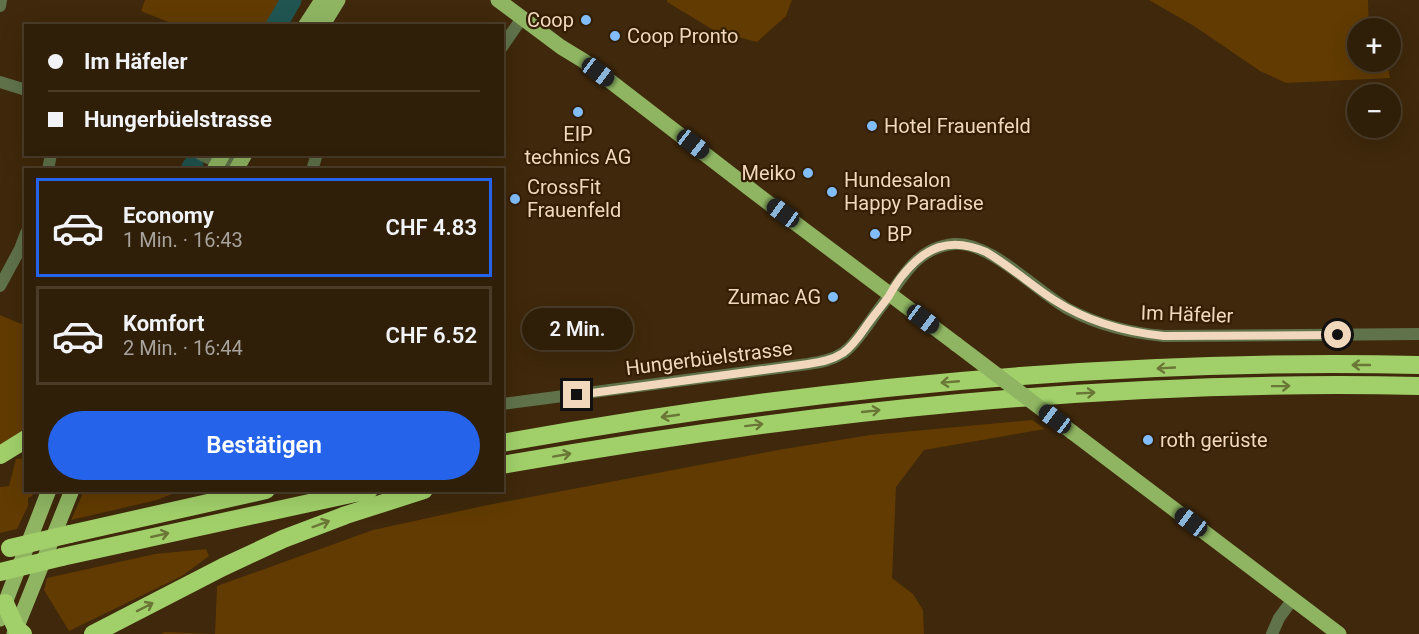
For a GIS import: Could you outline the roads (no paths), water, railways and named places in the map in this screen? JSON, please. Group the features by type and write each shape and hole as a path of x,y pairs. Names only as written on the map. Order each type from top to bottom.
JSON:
{"highway":[{"path":"504,443 606,425 812,396 1042,375 1190,367 1419,365"},
{"path":"504,465 746,426 875,410 1003,398 1192,388 1419,386"},
{"path":"504,432 606,425"},
{"path":"5,550 257,492"},
{"path":"0,572 360,492"},
{"path":"93,634 283,538 418,492"},
{"path":"2,611 18,632"}],"main road":[{"path":"306,24 322,0"},
{"path":"323,24 338,0"},
{"path":"498,0 584,62 1339,634"},
{"path":"515,0 565,42 584,62"},
{"path":"2,611 48,492"},
{"path":"18,632 71,492"}],"street":[{"path":"0,6 1,0"},
{"path":"504,44 522,18"},
{"path":"0,82 24,89"},
{"path":"217,162 228,164 241,161"},
{"path":"0,286 24,238"},
{"name":"Im Häfeler","path":"890,294 901,277 923,255 937,247 963,244 974,247 998,260 1067,308 1096,322 1127,331 1164,336 1419,334"},
{"name":"Hungerbüelstrasse","path":"504,404 819,363 845,352 890,294"},
{"path":"1272,634 1279,618 1293,599"}],"waterway":[{"path":"277,24 291,0"}],"place":[{"name":"Coop","path":"586,20"},
{"name":"Coop Pronto","path":"615,36"},
{"name":"EIP technics AG","path":"578,112"},
{"name":"Hotel Frauenfeld","path":"872,126"},
{"name":"Meiko","path":"808,173"},
{"name":"Hundesalon Happy Paradise","path":"832,192"},
{"name":"CrossFit Frauenfeld","path":"515,199"},
{"name":"BP","path":"875,234"},
{"name":"Zumac AG","path":"833,297"},
{"name":"roth gerüste","path":"1148,440"}]}
